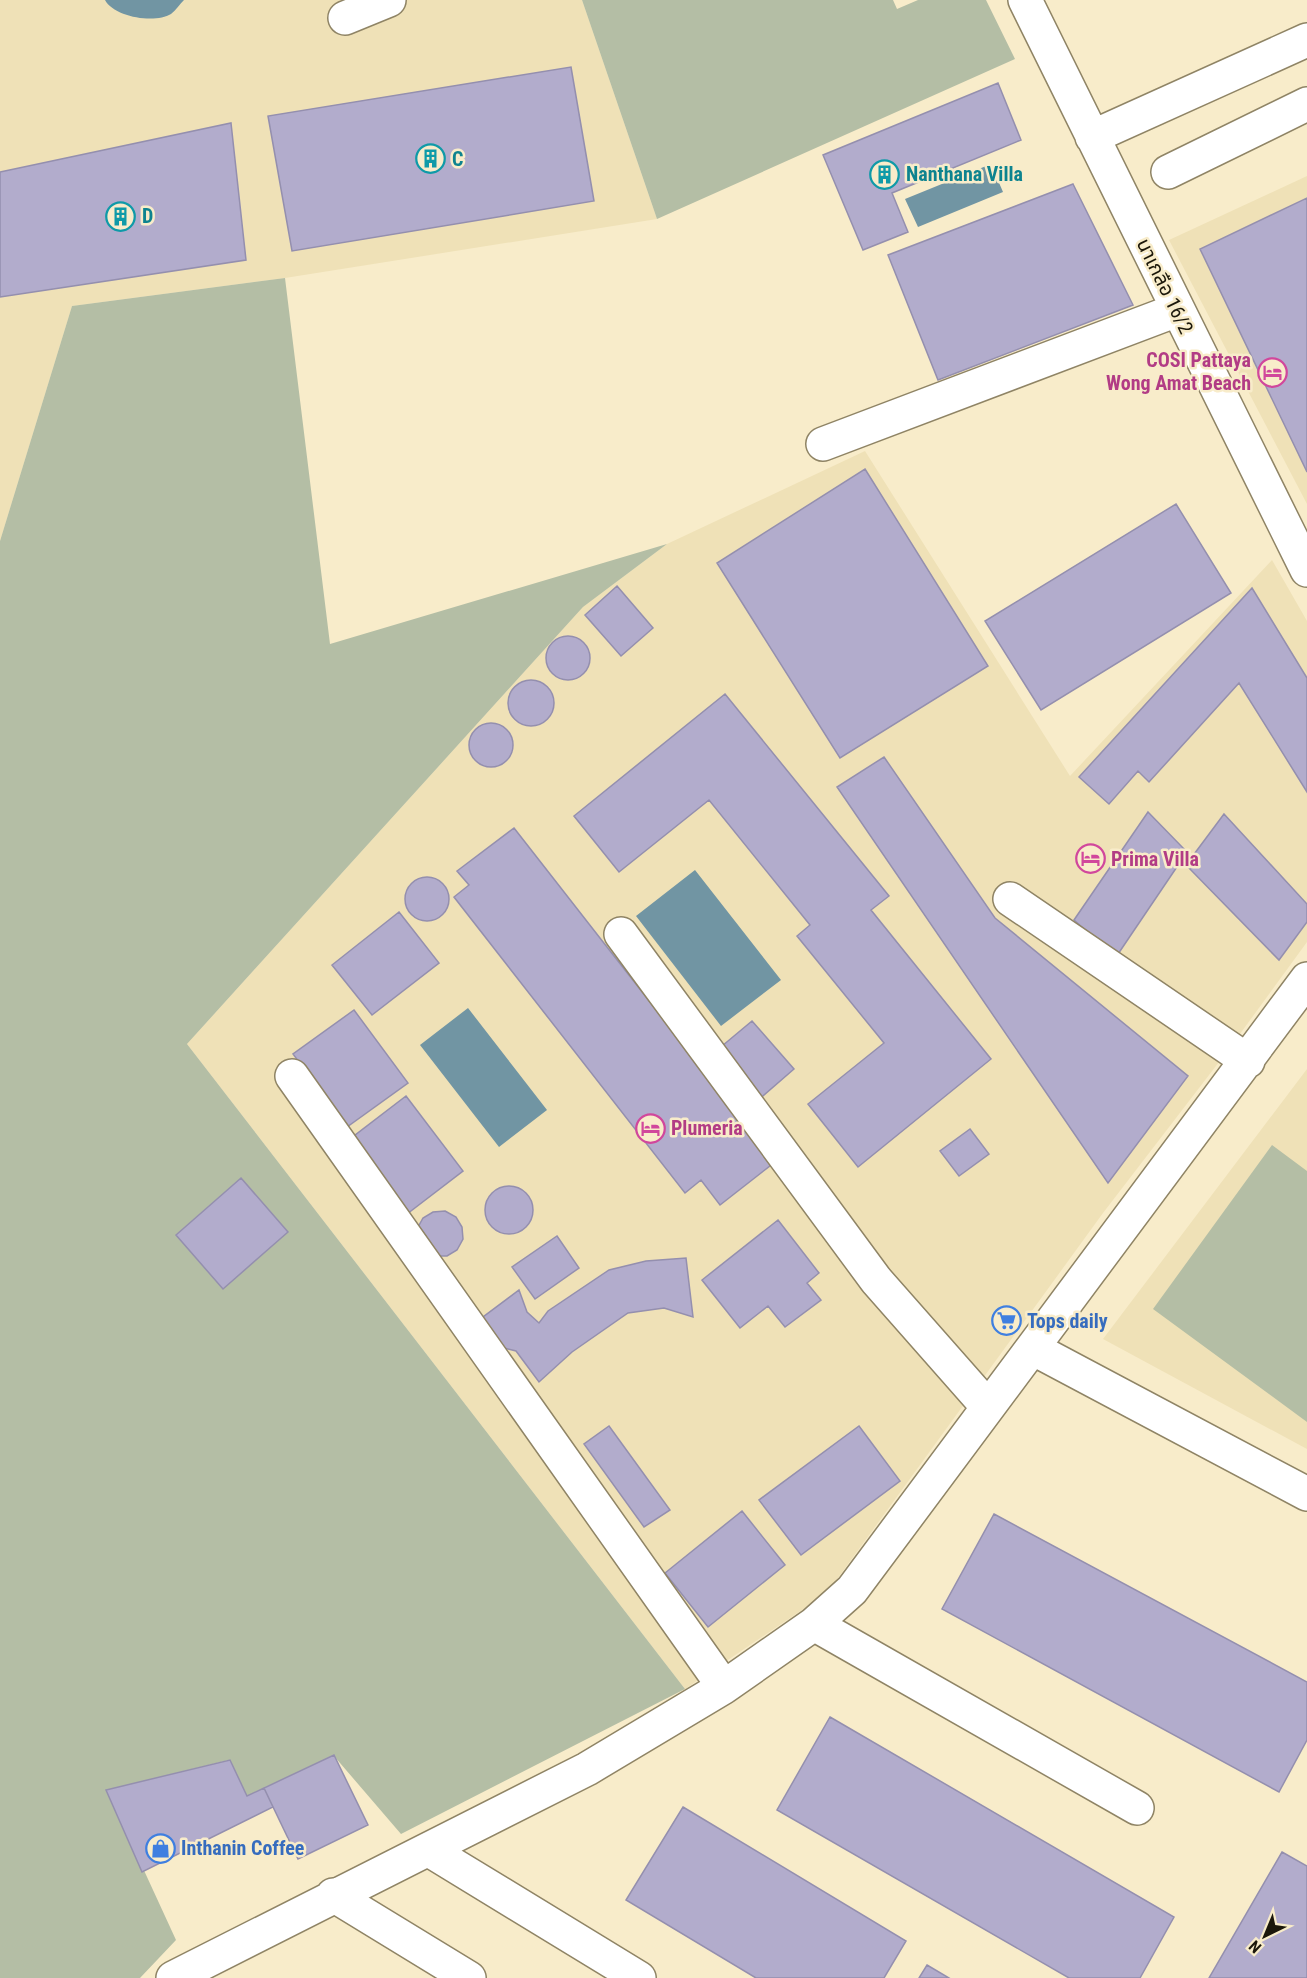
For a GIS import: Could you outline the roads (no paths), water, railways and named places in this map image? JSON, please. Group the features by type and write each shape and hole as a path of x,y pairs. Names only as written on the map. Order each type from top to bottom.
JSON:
{"street":[{"path":"345,18 389,0"},
{"name":"นาเกลือ 16/2","path":"1025,0 1307,570"},
{"path":"1092,137 1307,40"},
{"path":"1168,172 1307,104"},
{"path":"823,444 1177,310"},
{"path":"1010,899 1248,1061"},
{"path":"621,934 876,1280 987,1406"},
{"path":"173,1978 333,1895 429,1850 586,1769 724,1687 814,1624 852,1590 987,1406 1034,1349 1307,979"},
{"path":"292,1076 724,1687"},
{"path":"1034,1349 1307,1494"},
{"path":"814,1624 1137,1808"},
{"path":"429,1850 639,1978"},
{"path":"333,1895 469,1978"}],"water":[{"path":"105,0 184,0 171,14 164,17 145,18 117,11"},
{"path":"991,164 1003,192 918,227 905,199"},
{"path":"695,870 781,980 721,1026 636,916"},
{"path":"468,1008 547,1110 499,1147 420,1045"}],"place":[{"name":"C","path":"431,159"},
{"name":"Nanthana Villa","path":"885,174"},
{"name":"D","path":"121,216"},
{"name":"COSI Pattaya Wong Amat Beach","path":"1272,372"},
{"name":"Prima Villa","path":"1090,859"},
{"name":"Plumeria","path":"650,1128"},
{"name":"Tops daily","path":"1006,1321"},
{"name":"Inthanin Coffee","path":"160,1848"}]}
